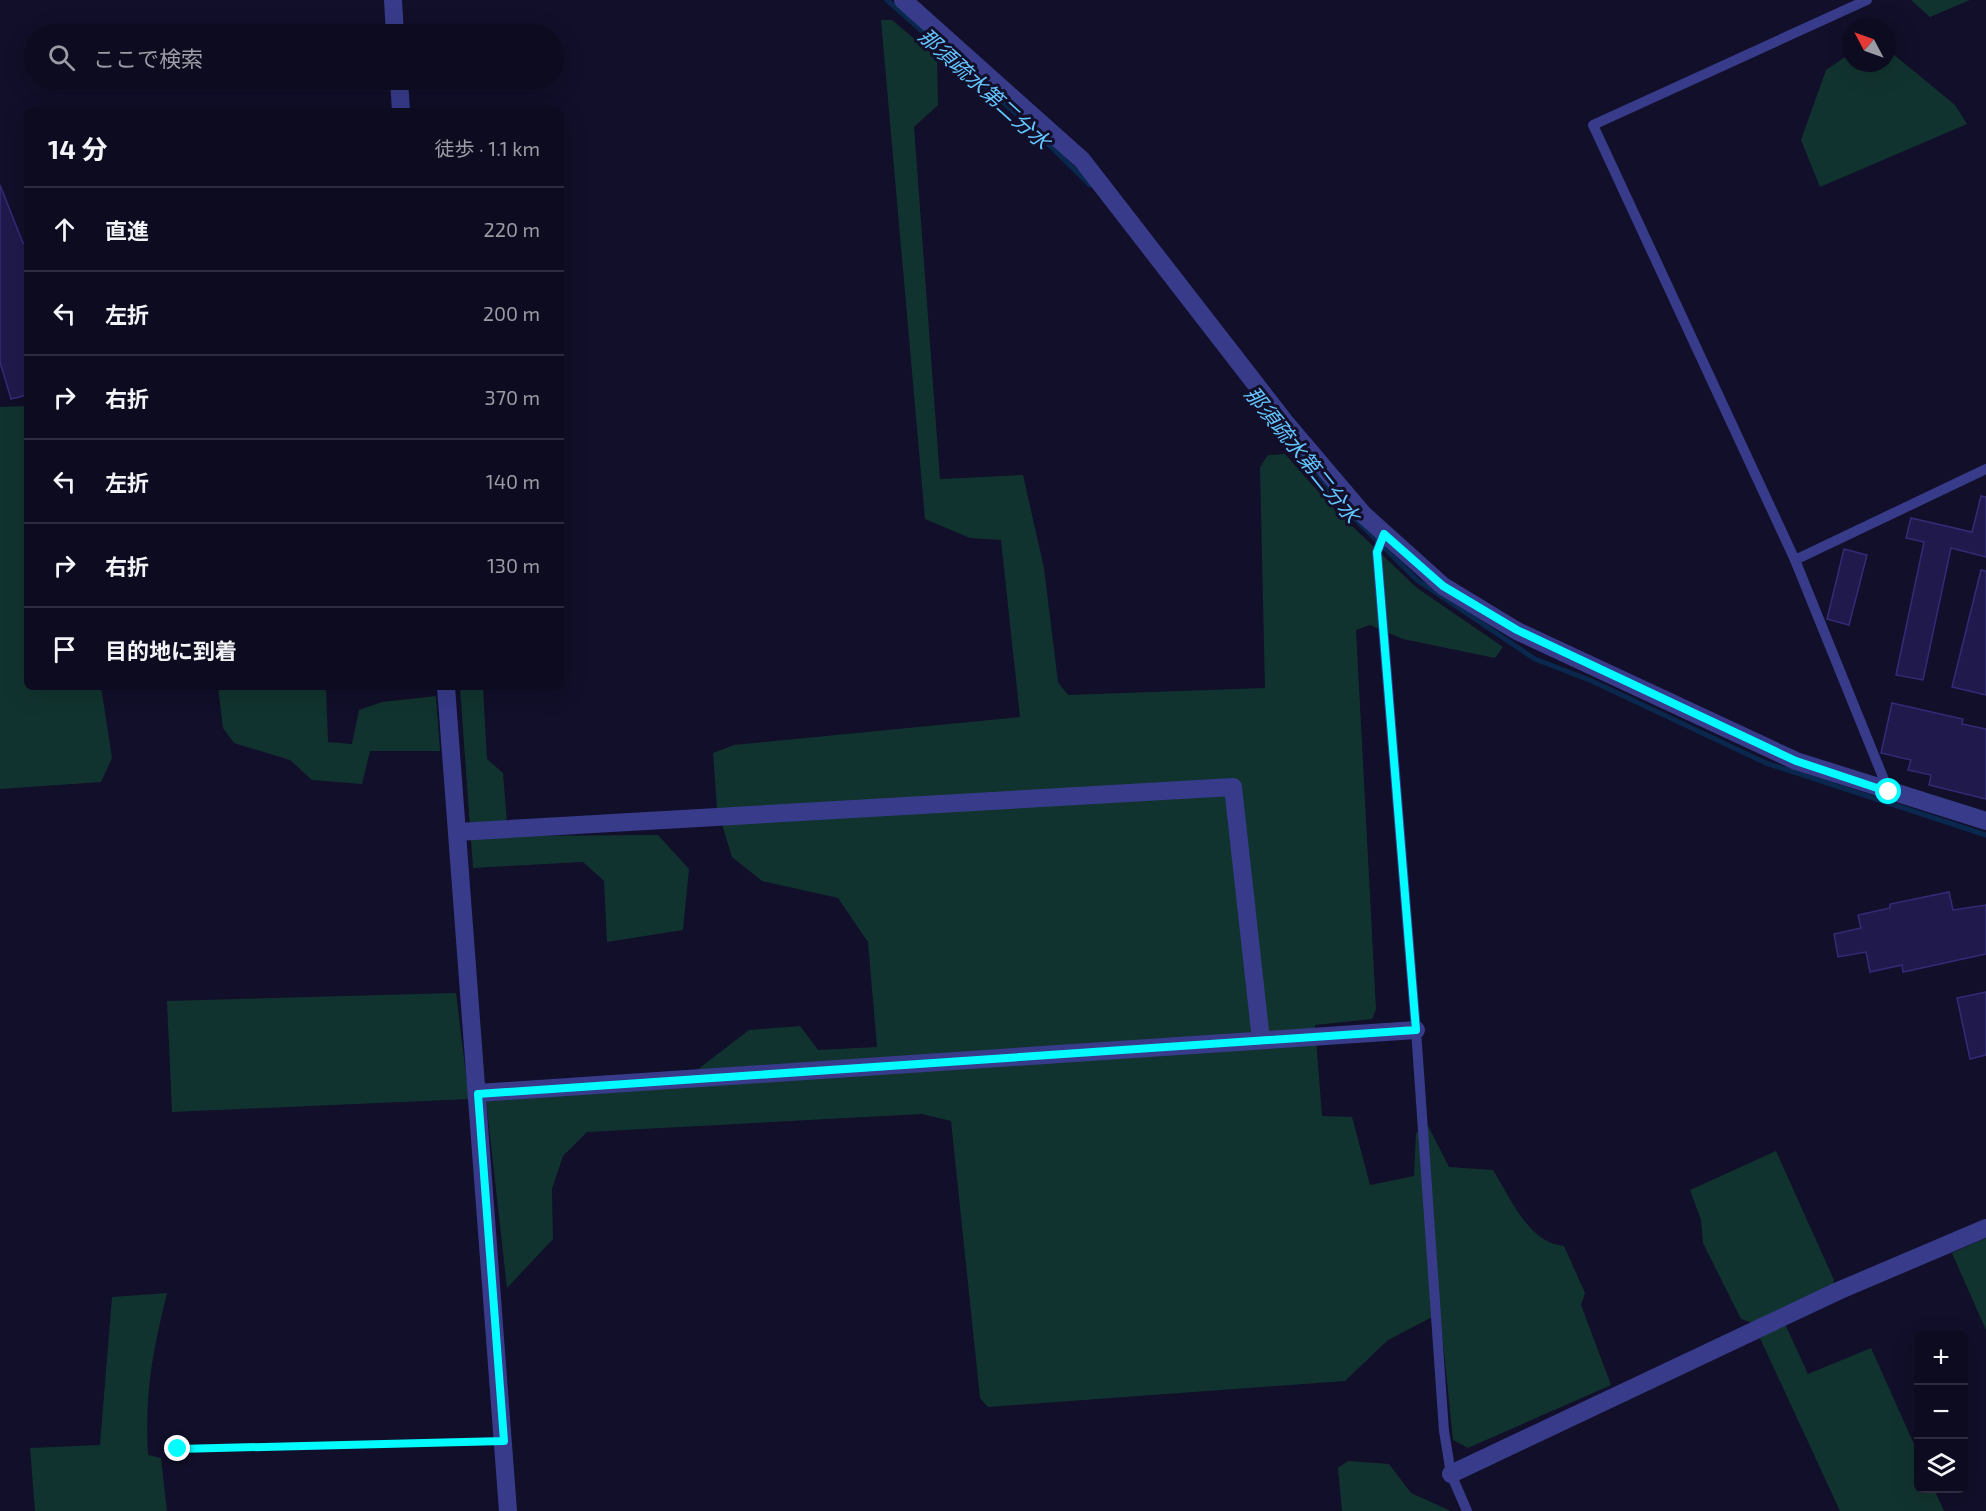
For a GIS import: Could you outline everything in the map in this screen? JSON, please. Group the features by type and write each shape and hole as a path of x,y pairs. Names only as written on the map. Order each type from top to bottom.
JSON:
{"street":[{"path":"393,0 394,24"},
{"path":"903,0 1082,160 1285,422 1384,534 1443,586 1517,630 1796,761 1986,821"},
{"path":"400,90 401,108"},
{"path":"446,690 508,1511"},
{"path":"457,832 1233,787 1261,1040"},
{"path":"478,1094 1416,1030"},
{"path":"1451,1474 1838,1291 1986,1228"}],"lane":[{"path":"1867,0 1593,125 1795,560 1889,792"},
{"path":"1795,560 1986,469"},
{"path":"1384,534 1377,552 1416,1030 1444,1431 1451,1474 1467,1511"}],"path":[{"path":"178,1449 504,1441"}],"green space":[{"path":"1911,0 1970,0 1930,17"},
{"path":"881,20 892,20 937,58 938,105 914,127 940,479 1023,475 1044,568 1058,682 1068,695 1265,688 1260,467 1268,455 1285,454 1330,505 1417,588 1503,647 1495,658 1403,639 1370,625 1356,630 1376,1010 1372,1019 1315,1025 1322,1116 1352,1117 1370,1185 1414,1176 1416,1133 1428,1126 1449,1167 1493,1170 1531,1228 1552,1243 1564,1246 1585,1293 1581,1305 1611,1385 1468,1448 1453,1440 1440,1313 1388,1340 1345,1381 988,1407 980,1398 951,1121 922,1114 587,1132 563,1156 552,1189 553,1239 507,1288 486,1100 693,1073 749,1030 800,1026 818,1050 877,1047 868,942 838,898 762,881 732,857 717,808 713,753 734,745 1020,717 1001,540 970,538 925,519"},
{"path":"1896,56 1955,105 1967,124 1820,187 1801,140 1826,70 1842,59 1842,72 1896,72"},
{"path":"24,406 24,690 101,690 112,758 101,782 0,789 0,407"},
{"path":"218,690 326,690 328,742 352,744 359,710 382,702 436,696 440,751 370,751 362,784 312,780 290,760 234,743 223,728"},
{"path":"460,690 483,690 487,759 503,773 508,836 658,835 689,869 683,930 607,942 604,881 583,862 473,868"},
{"path":"456,993 469,1099 172,1112 167,1001"},
{"path":"1776,1151 1834,1280 1832,1287 1780,1313 1808,1374 1871,1348 1914,1444 1914,1493 1936,1493 1944,1511 1840,1511 1753,1323 1741,1319 1703,1243 1701,1220 1690,1190"},
{"path":"1986,1238 1986,1330 1952,1253"},
{"path":"167,1293 151,1373 147,1432 148,1455 161,1458 167,1511 35,1511 30,1448 100,1445 112,1297"},
{"path":"1348,1461 1389,1464 1411,1493 1451,1511 1342,1511 1338,1468"}],"building":[{"path":"0,185 24,243 24,396 11,399 0,362"},
{"path":"1981,496 1986,497 1986,557 1951,548 1923,680 1896,675 1924,542 1906,538 1911,518 1972,532"},
{"path":"1844,549 1867,555 1849,625 1827,619"},
{"path":"1981,570 1986,571 1986,695 1952,687"},
{"path":"1892,703 1963,719 1962,724 1986,729 1986,799 1929,785 1931,775 1908,770 1911,760 1881,753"},
{"path":"1949,892 1953,910 1986,905 1986,954 1903,972 1902,965 1870,972 1866,952 1838,957 1834,934 1861,928 1858,915 1890,908 1890,904"},
{"path":"1986,992 1986,1055 1970,1059 1957,998"}],"waterway":[{"name":"那須疏水第二分水","path":"887,0 1029,125 1090,185"},
{"name":"那須疏水第二分水","path":"1278,427 1338,502 1417,580 1535,659 1592,681 1766,763 1986,835"}],"route":[{"path":"178,1449 504,1441 478,1094 1416,1030 1377,552 1384,534 1443,586 1517,630 1796,761 1889,792"}]}
